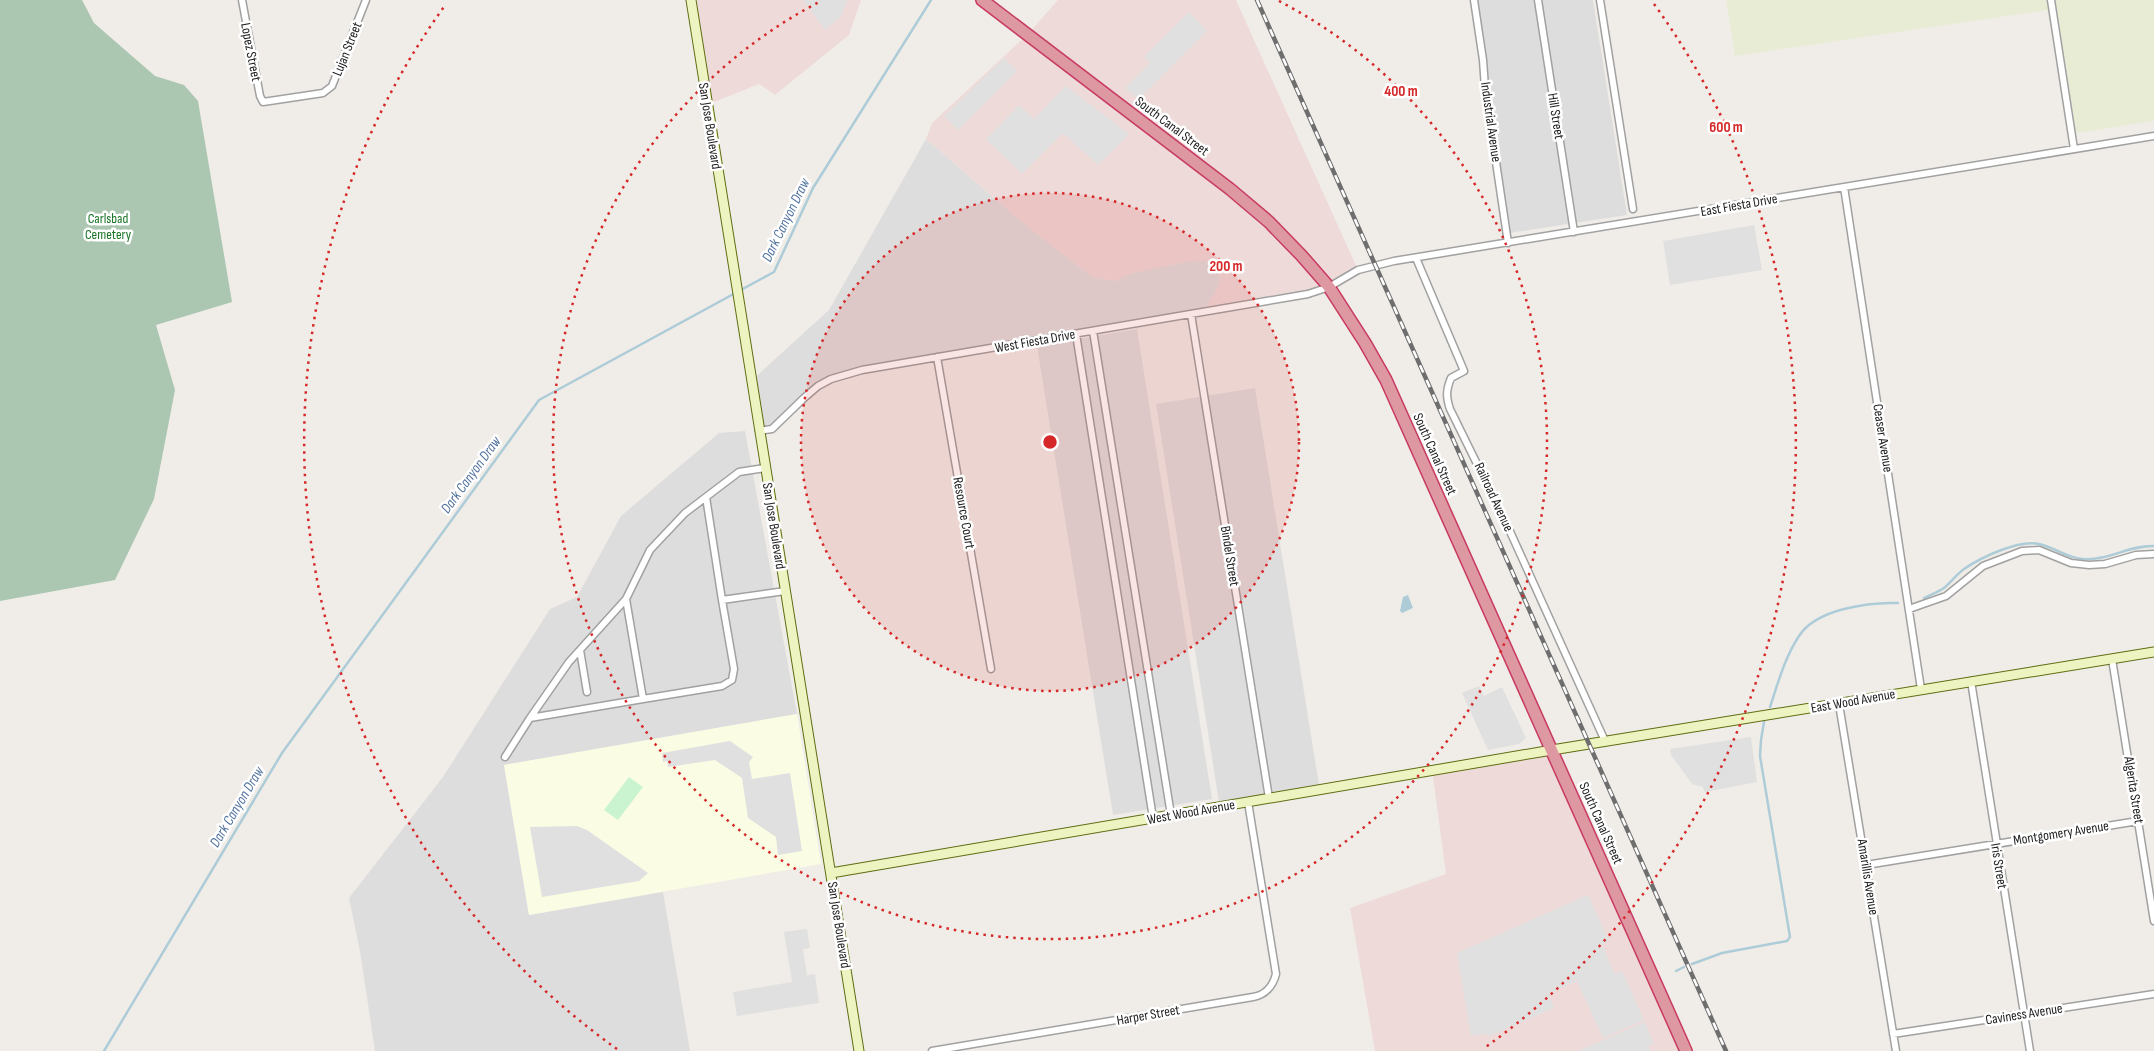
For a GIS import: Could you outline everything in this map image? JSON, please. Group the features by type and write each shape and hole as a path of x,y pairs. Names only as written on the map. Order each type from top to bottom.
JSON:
{"highway":[{"name":"South Canal Street","path":"982,0 1254,208 1301,255 1329,287 1357,329 1386,380 1686,1051"}],"street":[{"name":"Lopez Street","path":"242,0 260,96 264,102"},
{"name":"Lujan Street","path":"264,102 323,93 332,86 366,0"},
{"name":"San Jose Boulevard","path":"691,0 728,241 859,1051"},
{"name":"Industrial Avenue","path":"1474,0 1508,243"},
{"name":"Hill Street","path":"1538,0 1574,232"},
{"path":"1600,0 1633,209"},
{"path":"2050,0 2074,149"},
{"name":"East Fiesta Drive","path":"1329,287 1358,270 1416,258 2154,136"},
{"name":"Ceaser Avenue","path":"1844,187 1921,689"},
{"name":"Railroad Avenue","path":"1416,258 1464,371 1451,378 1446,389 1446,397 1450,409 1500,510 1606,741"},
{"name":"West Fiesta Drive","path":"759,431 772,430 804,398 831,379 862,370 1308,294 1329,287"},
{"name":"Bindel Street","path":"1191,314 1269,798"},
{"path":"1093,331 1171,815"},
{"path":"1076,334 1153,818"},
{"name":"Resource Court","path":"937,358 991,668"},
{"path":"505,757 569,662 626,599 650,550 685,514 739,472 765,468"},
{"path":"530,718 722,686 732,680 734,669 706,497"},
{"path":"1909,609 1946,596 1983,566 2022,551 2038,550 2071,563 2089,565 2105,564 2136,555 2154,554"},
{"path":"722,600 785,591"},
{"path":"626,599 643,699"},
{"path":"580,650 586,692"},
{"name":"East Wood Avenue","path":"1552,750 2154,652"},
{"name":"Algerita Street","path":"2112,659 2154,921"},
{"name":"Iris Street","path":"1971,681 1995,843 2030,1051"},
{"name":"Amarillis Avenue","path":"1839,704 1896,1051"},
{"name":"West Wood Avenue","path":"831,873 1552,750"},
{"name":"Harper Street","path":"932,1051 1260,996 1272,984 1276,974 1248,802"},
{"name":"Montgomery Avenue","path":"1866,864 2138,821"},
{"name":"Caviness Avenue","path":"1893,1034 2154,994"}],"shaded area":[{"path":"691,0 861,0 849,35 775,95 759,84 707,105"},
{"path":"803,0 847,0 841,17 825,30"},
{"path":"1058,0 1236,0 1358,270 1329,287 1203,312 1220,284 1219,270 1211,261 1191,261 1129,274 1115,281 1092,277 1017,218 926,139 932,123 1027,35"},
{"path":"1473,0 1593,0 1627,215 1509,233"},
{"path":"1726,0 2154,0 2154,121 2071,134 2047,10 1735,56"},
{"path":"1189,12 1207,31 1139,99 1125,88 1150,63 1144,57"},
{"path":"1004,58 1017,71 958,130 944,116"},
{"path":"1066,86 1129,134 1098,165 1063,133 1022,174 986,139 1019,105 1034,119"},
{"path":"926,139 1017,218 1092,277 1115,281 1129,274 1191,261 1205,260 1211,261 1219,270 1220,284 1214,296 1203,312 862,370 818,386 781,422 759,431 751,381 829,310"},
{"path":"1754,225 1762,270 1670,285 1663,241"},
{"path":"1137,329 1212,799 1113,815 1037,346"},
{"path":"1255,388 1319,785 1219,802 1156,404"},
{"path":"745,431 797,714 504,765 529,915 663,892 690,1051 375,1051 360,951 349,898 443,777 550,609 577,597 621,516 719,433"},
{"path":"1479,686 1484,696 1502,687 1526,738 1519,744 1488,750 1462,693"},
{"path":"797,714 821,864 529,915 504,765"},
{"path":"1751,737 1757,782 1705,792 1702,786 1693,785 1671,755 1670,749"},
{"path":"730,741 753,757 749,762 752,779 790,773 802,851 778,855 776,837 748,818 742,778 715,760 668,767 667,761 663,762 662,753"},
{"path":"1552,750 1686,1051 1375,1051 1350,908 1446,874 1432,770"},
{"path":"577,826 587,830 648,873 639,881 542,897 530,827"},
{"path":"1588,895 1609,941 1602,945 1615,974 1622,971 1644,1020 1603,1038 1577,981 1548,994 1554,1008 1489,1036 1485,1034 1471,1036 1457,953"},
{"path":"807,929 810,948 803,949 807,975 815,974 819,1003 737,1016 733,992 792,982 784,932"},
{"path":"1645,1022 1654,1044 1648,1046 1650,1051 1578,1051"}],"green space":[{"name":"Carlsbad Cemetery","path":"0,0 82,0 94,23 155,76 184,85 198,101 232,302 156,325 175,390 154,499 115,580 0,601"},
{"path":"629,777 643,787 618,820 604,810"}],"water":[{"path":"1408,595 1413,608 1402,613 1400,611 1403,597"}],"waterway":[{"name":"Dark Canyon Draw","path":"104,1051 282,753 539,400 774,272 813,188 931,0"},
{"path":"1924,598 1944,588 1961,571 1971,565 2000,550 2021,544 2039,544 2071,557 2083,559 2101,558 2136,548 2154,546"},
{"path":"1770,707 1782,670 1799,636 1807,627 1830,613 1844,609 1873,604 1898,603"},
{"path":"1692,964 1722,953 1787,941 1790,937 1760,756 1764,722"},
{"path":"1676,971 1684,967"}],"railway":[{"path":"1257,0 1726,1051"}]}
